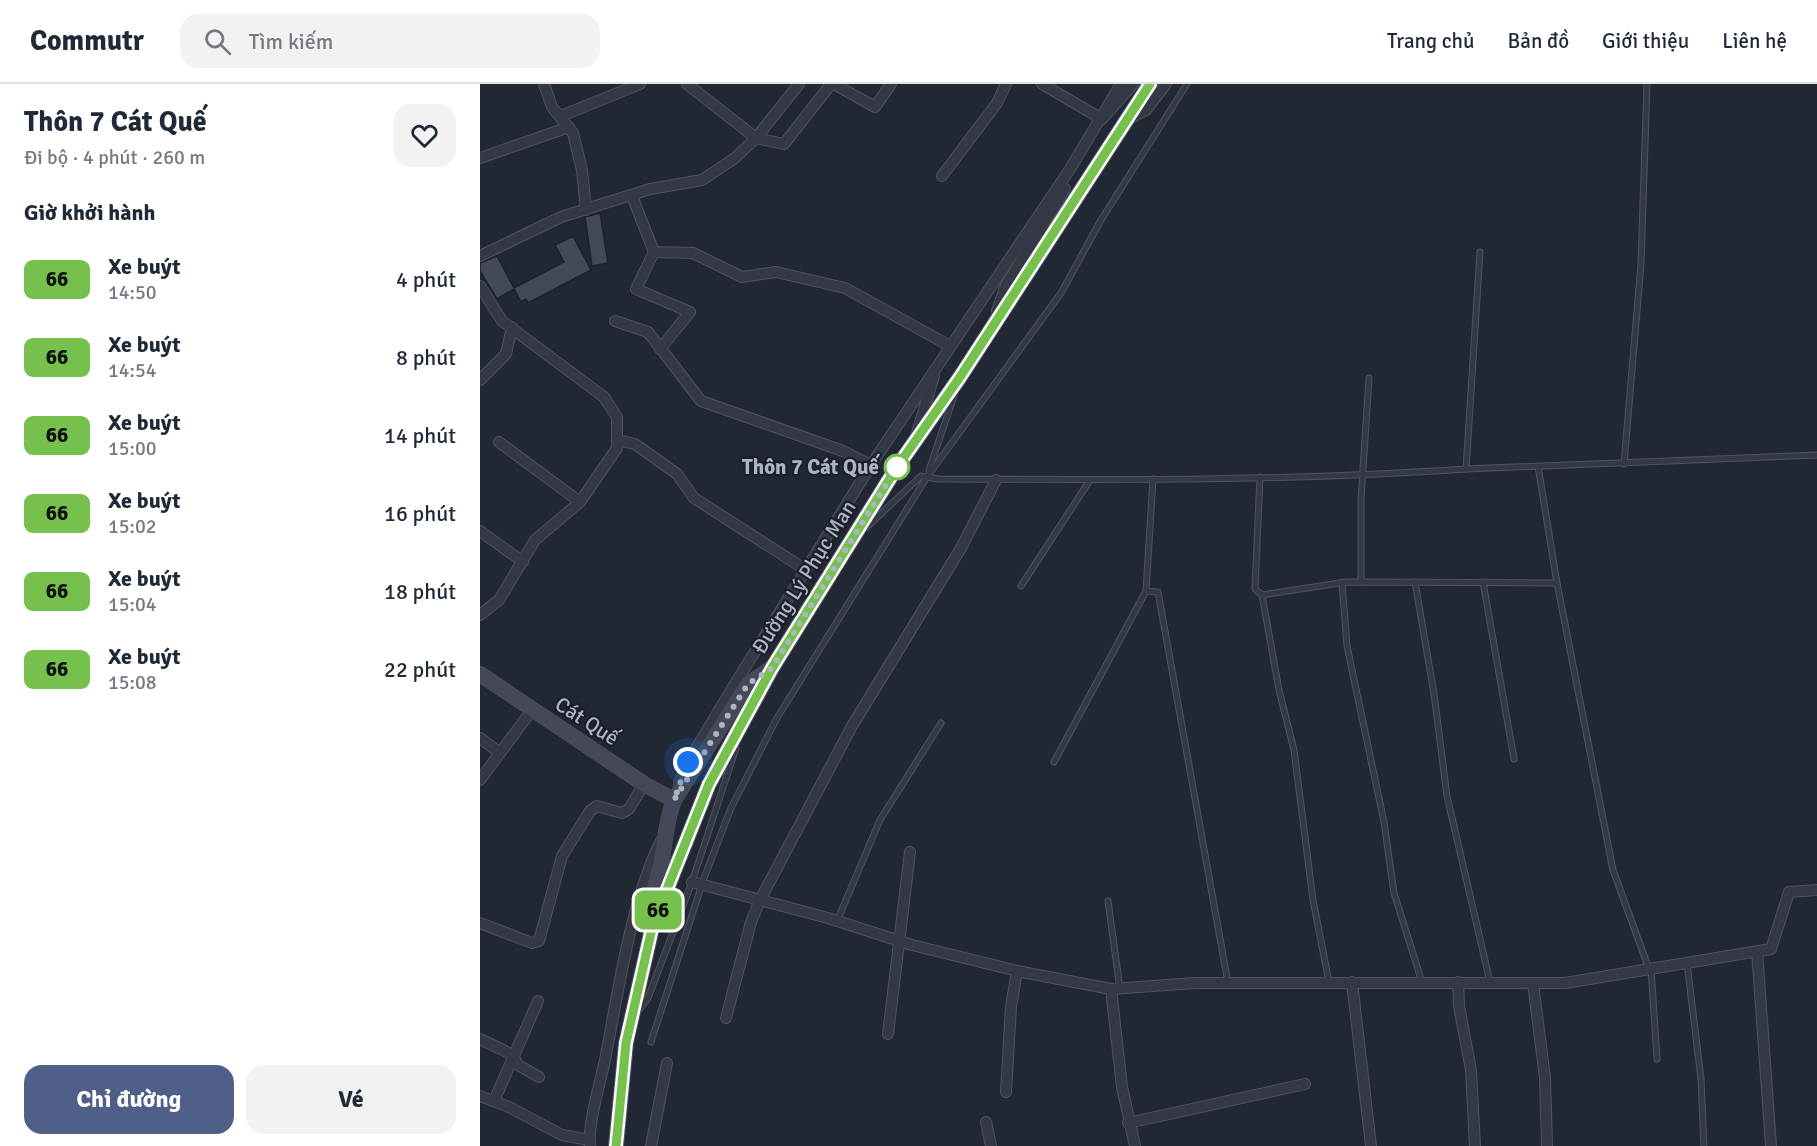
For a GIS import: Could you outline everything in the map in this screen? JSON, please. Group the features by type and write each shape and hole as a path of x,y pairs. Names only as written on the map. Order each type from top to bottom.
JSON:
{"main road":[{"name":"Đường Lý Phục Man","path":"616,1146 630,1022 653,924 709,784 772,668 850,542 914,441 960,377 994,321 1150,84"},
{"path":"653,924 650,905 664,851 663,837 674,800 748,684 772,668"},
{"name":"Cát Quế","path":"480,674 644,784 674,800"}],"street":[{"path":"544,84 552,107 573,133 582,170 586,210"},
{"path":"561,116 640,84"},
{"path":"687,84 756,138 784,144 832,84 875,107 891,84"},
{"path":"942,176 997,103 1006,84"},
{"path":"1042,84 1102,119"},
{"path":"674,800 688,762 871,465 1102,119 1121,84"},
{"path":"1102,119 1133,84"},
{"path":"1129,119 1146,110 1166,84"},
{"path":"480,256 561,217 650,189 702,180 735,158 756,138 798,85"},
{"path":"480,158 569,127"},
{"path":"994,321 1006,285 1066,187 1093,132"},
{"path":"632,196 654,252 636,289 690,312 660,349"},
{"path":"654,252 693,253 742,277 776,272 845,288 950,346"},
{"path":"480,286 495,313 604,397 617,417 618,440 617,448 580,502 535,540 499,600 480,615"},
{"path":"615,321 648,332 701,401 843,451 871,465"},
{"path":"480,380 506,354 512,327"},
{"path":"914,441 937,364"},
{"path":"618,440 635,444 676,474 694,498 806,570"},
{"path":"499,442 580,502"},
{"path":"726,1018 751,922 760,900 852,726 961,548 996,480"},
{"path":"480,531 523,562"},
{"path":"480,780 532,710"},
{"path":"480,738 500,753"},
{"path":"480,923 532,943 539,941 562,856 590,811 597,806 622,813 629,810 644,784"},
{"path":"480,1096 562,1135 590,1143 625,963 648,866 663,837"},
{"path":"888,1034 910,852"},
{"path":"697,883 1017,971 1116,989 1228,983 1565,983 1771,949 1790,892 1817,890"},
{"path":"1758,951 1771,1146"},
{"path":"1006,1092 1011,1007 1017,971"},
{"path":"1352,982 1371,1146"},
{"path":"1458,982 1459,1006 1471,1070 1475,1146"},
{"path":"1533,983 1545,1078 1547,1146"},
{"path":"1116,989 1128,1123 1135,1146"},
{"path":"494,1101 538,1001"},
{"path":"480,1039 513,1056 518,1065 539,1077"},
{"path":"651,1146 666,1063"},
{"path":"1128,1123 1305,1084"},
{"path":"986,1122 991,1146"}],"lane":[{"path":"630,1022 648,998 731,808 777,718 927,477 1061,293 1101,220 1187,84"},
{"path":"1624,464 1641,264 1647,84"},
{"path":"1466,469 1480,252"},
{"path":"927,477 960,377"},
{"path":"1361,582 1362,476 1369,378"},
{"path":"850,542 921,476 996,480 1362,476 1466,469 1817,455"},
{"path":"1538,466 1557,583 1613,870 1650,968 1657,1059"},
{"path":"1260,477 1255,589 1262,595 1279,690 1294,750 1313,900 1329,982"},
{"path":"1054,762 1146,591 1153,478"},
{"path":"1021,586 1090,480"},
{"path":"1262,595 1342,582 1557,583"},
{"path":"1342,582 1347,646 1383,822 1394,893 1422,982"},
{"path":"1415,582 1434,694 1447,796 1490,982"},
{"path":"1482,582 1514,759"},
{"path":"1146,591 1158,592 1228,983"},
{"path":"651,1042 742,720"},
{"path":"837,921 880,820 941,723"},
{"path":"1108,901 1116,989"},
{"path":"1687,962 1701,1079 1704,1146"}],"building":[{"path":"600,213 608,263 592,266 585,217"},
{"path":"573,236 591,270 528,303 526,299 521,302 514,289 497,299 480,271 480,263 497,256 514,288 564,262 555,245"}],"bus line":[{"name":"66","path":"616,1146 626,1043 653,924 709,784 772,668 897,467 960,377 994,321 1150,84"}],"place":[{"name":"Thôn 7 Cát Quế","path":"897,467"}],"route":[{"path":"688,762 674,800 728,711 748,684 772,668 897,467"}]}
